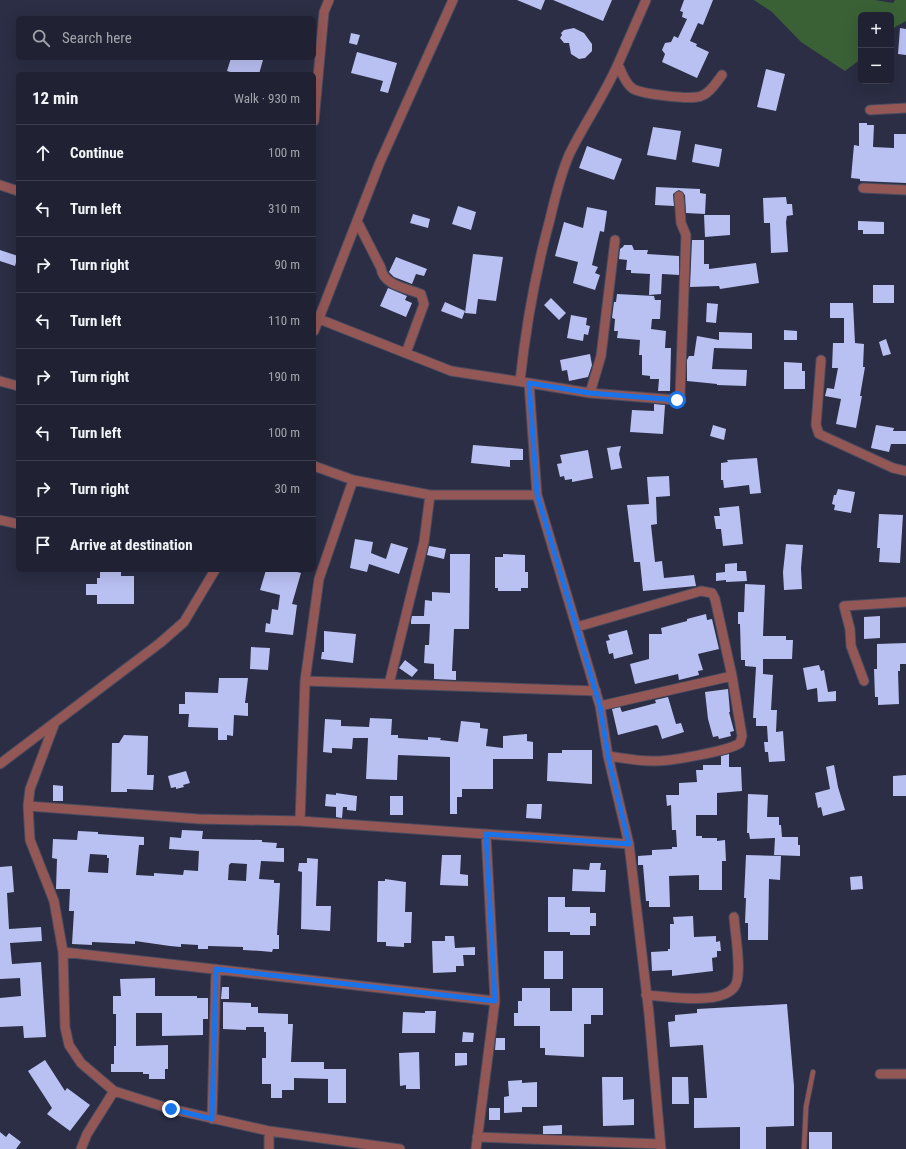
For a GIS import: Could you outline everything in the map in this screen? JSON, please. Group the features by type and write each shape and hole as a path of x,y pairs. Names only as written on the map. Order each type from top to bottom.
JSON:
{"street":[{"path":"316,99 324,12 329,0"},
{"path":"453,0 380,162 316,318 451,371 590,393 670,401 677,400 680,396 686,235 681,223 679,196"},
{"path":"477,1136 661,1146 629,844 608,756 600,706 537,494 524,382 531,296 559,184 569,155 608,86 646,0"},
{"path":"618,64 631,88 644,93 668,96 697,98 709,90 722,75"},
{"path":"870,110 906,108"},
{"path":"0,185 16,190"},
{"path":"863,188 906,190"},
{"path":"357,221 381,268 382,276 387,281 421,294 424,298 424,304 406,353"},
{"path":"590,393 601,356 615,240"},
{"path":"821,360 816,426 819,434 886,465 906,471"},
{"path":"0,381 16,385"},
{"path":"316,467 354,480 430,495 537,494"},
{"path":"300,821 304,682 319,579 354,480"},
{"path":"388,684 424,542 430,495"},
{"path":"0,520 16,524"},
{"path":"0,764 54,725 160,643 184,622 211,572"},
{"path":"577,627 707,591 712,593 715,599 732,676 742,736 740,743 735,746 657,761 608,756"},
{"path":"864,681 851,646 850,629 844,606 906,602"},
{"path":"600,706 732,676"},
{"path":"304,682 596,691"},
{"path":"54,725 30,789 28,806 30,840 54,901 63,952 65,1027 69,1045 81,1063 114,1091 212,1119 269,1132 400,1149"},
{"path":"28,806 199,819 300,821 629,844"},
{"path":"476,1149 495,1001 486,834"},
{"path":"646,995 702,998 720,997 731,992 737,982 734,916"},
{"path":"63,952 495,1001"},
{"path":"212,1119 216,969"},
{"path":"880,1074 906,1074"},
{"path":"81,1149 87,1134 114,1091"},
{"path":"269,1132 270,1149"}],"lane":[{"path":"804,1149 806,1107 814,1072"}],"green space":[{"path":"754,0 874,0 893,3 895,0 906,0 906,21 894,29 894,12 858,12 858,61 845,71 801,42 772,12"}],"building":[{"path":"517,0 545,0 541,10"},
{"path":"553,0 612,0 603,21"},
{"path":"684,0 713,0 703,25 698,23 690,41 697,44 696,46 709,52 697,78 662,62 665,54 662,50 665,43 671,42 674,36 678,38 687,19 682,17 683,12 680,11"},
{"path":"574,28 584,33 592,44 592,51 585,58 579,59 571,54 569,43 564,43 560,38 562,35 561,33 564,30"},
{"path":"900,28 906,29 906,55 898,54"},
{"path":"351,33 360,35 357,45 349,43"},
{"path":"357,52 397,63 388,93 380,91 383,81 351,73"},
{"path":"230,60 263,60 260,72 227,71"},
{"path":"766,69 785,74 776,111 757,107"},
{"path":"859,123 874,125 873,147 894,148 894,134 906,134 906,183 860,181 860,179 851,178 854,145 859,146"},
{"path":"653,127 681,131 676,160 647,155"},
{"path":"695,144 722,149 719,167 692,162"},
{"path":"587,146 622,159 614,180 579,168"},
{"path":"656,187 700,189 700,193 706,194 705,214 686,213 685,195 679,190 673,194 674,206 655,205"},
{"path":"786,197 787,204 792,204 793,215 787,216 786,222 788,252 771,253 770,223 764,223 763,198"},
{"path":"458,206 476,212 471,230 452,224"},
{"path":"587,207 607,211 604,232 600,231 592,265 598,267 595,273 600,275 595,290 573,283 578,262 555,256 564,222 583,228"},
{"path":"413,214 430,219 428,228 410,223"},
{"path":"704,215 730,215 730,235 705,237"},
{"path":"858,221 884,222 884,234 863,234 863,230 858,230"},
{"path":"692,240 704,240 704,264 709,264 709,269 756,263 759,283 720,289 719,286 690,287"},
{"path":"624,245 632,245 634,250 648,250 647,254 679,256 679,275 662,274 661,294 649,295 650,274 631,273 631,270 626,270 627,260 619,259 620,249"},
{"path":"0,250 16,255 15,266 0,261"},
{"path":"473,254 503,257 496,301 478,299 476,314 465,313"},
{"path":"396,257 427,269 424,276 416,274 412,284 394,277 389,272"},
{"path":"873,285 894,285 894,303 873,303"},
{"path":"388,288 407,296 405,300 412,303 406,317 380,306"},
{"path":"617,294 654,296 655,300 661,300 660,319 652,319 651,329 666,331 665,348 671,348 670,391 658,391 659,379 650,379 650,376 642,375 642,355 639,355 640,340 617,338 618,331 614,331 615,319 612,318 614,302 616,302"},
{"path":"551,298 566,313 559,320 544,305"},
{"path":"445,302 465,311 462,319 441,311"},
{"path":"707,303 718,304 716,323 706,322"},
{"path":"830,303 853,303 855,343 864,344 863,367 865,367 860,396 862,396 856,428 836,424 841,399 825,396 827,388 834,389 838,368 832,368 833,343 844,343 844,318 830,318"},
{"path":"571,315 587,318 586,325 590,326 588,335 584,334 583,341 567,338"},
{"path":"784,330 797,331 797,340 784,340"},
{"path":"719,332 752,333 752,349 714,348 712,369 747,370 746,386 717,385 687,381 687,360 689,356 694,356 697,336 719,340"},
{"path":"886,339 891,354 883,356 879,342"},
{"path":"590,354 592,365 588,377 569,381 567,370 562,371 560,360"},
{"path":"784,362 802,363 802,371 805,371 805,389 784,389"},
{"path":"654,404 665,405 663,434 630,432 632,410 654,411"},
{"path":"713,425 726,429 724,440 710,436"},
{"path":"876,425 894,428 893,431 906,431 906,444 891,444 889,452 871,448"},
{"path":"473,445 523,449 523,460 510,460 510,467 471,463"},
{"path":"621,446 619,454 622,468 611,470 607,448"},
{"path":"588,450 593,478 572,482 572,479 565,480 564,476 560,477 557,464 562,463 560,455"},
{"path":"757,458 761,493 750,494 749,485 724,488 723,480 721,480 721,463 728,462 727,460"},
{"path":"669,476 670,496 656,497 657,524 651,525 655,562 662,561 664,578 694,575 696,586 643,591 640,562 634,562 627,505 649,504 647,477"},
{"path":"838,489 855,492 851,513 834,510 835,505 832,504 834,495 836,495"},
{"path":"739,506 743,544 723,546 721,529 716,529 714,516 720,516 719,508"},
{"path":"879,514 903,515 900,563 879,562 880,548 877,548"},
{"path":"355,539 373,542 371,553 386,559 391,543 408,548 399,574 369,564 367,572 350,568"},
{"path":"786,544 803,545 801,568 802,589 784,590 783,572"},
{"path":"429,546 446,549 444,559 427,555"},
{"path":"450,554 470,554 469,629 454,629 452,671 456,671 456,680 434,679 434,664 424,663 425,645 429,645 430,624 411,624 412,616 424,616 425,600 432,601 432,592 450,593"},
{"path":"503,554 525,555 525,572 528,572 528,588 521,588 521,591 498,591 498,588 495,588 495,557 503,557"},
{"path":"737,563 737,571 746,571 747,581 716,581 716,573 725,572 725,564"},
{"path":"100,572 121,572 121,576 134,576 134,604 97,604 97,595 86,595 86,584 97,584 97,578 100,578"},
{"path":"265,572 301,573 292,604 297,605 293,635 265,632 266,623 270,624 272,609 278,610 280,595 260,590"},
{"path":"745,584 765,585 763,636 786,636 786,640 793,640 792,659 763,659 763,674 773,675 771,710 777,710 776,732 783,731 785,761 769,762 768,752 765,752 764,742 768,742 767,726 756,726 756,718 753,718 756,667 745,666 745,660 741,660 740,624 738,624 738,612 744,612"},
{"path":"706,614 707,620 712,619 719,649 698,654 703,670 698,671 699,675 679,680 678,674 635,684 630,664 649,659 649,634 662,634 661,628"},
{"path":"880,616 880,638 864,639 864,617"},
{"path":"627,630 633,654 614,659 613,653 609,654 606,641 610,640 608,635"},
{"path":"324,631 356,634 353,663 321,659 322,652 324,652"},
{"path":"906,643 906,664 900,664 900,671 898,671 899,704 878,705 878,697 875,697 874,669 877,669 877,644"},
{"path":"251,647 270,648 268,670 250,669"},
{"path":"405,660 418,670 412,677 399,668"},
{"path":"819,665 821,671 824,670 828,692 836,691 836,701 818,702 817,688 807,690 803,668"},
{"path":"219,678 248,678 245,703 248,703 248,716 234,715 233,736 227,735 227,740 218,740 218,728 188,727 189,714 179,714 179,704 185,704 185,692 218,693"},
{"path":"728,689 729,712 734,731 730,732 731,736 719,739 718,736 713,737 708,719 705,692"},
{"path":"668,697 676,724 681,723 684,732 662,739 658,726 656,725 618,735 612,709 620,707 622,712 656,703 655,700"},
{"path":"370,718 392,719 391,735 398,735 398,738 428,740 428,737 458,742 461,721 480,723 480,728 488,729 486,746 503,748 503,736 527,734 527,741 533,742 533,759 493,759 493,789 462,789 462,797 457,797 457,814 450,814 450,757 398,755 397,780 366,779 368,738 353,738 352,749 332,748 332,753 323,752 325,719 341,720 341,726 369,727"},
{"path":"124,735 148,736 147,775 154,775 153,790 127,789 127,792 111,792 112,743 119,743"},
{"path":"562,750 592,750 592,784 547,781 548,753 562,753"},
{"path":"729,754 729,767 741,767 742,791 717,793 717,815 696,815 696,836 702,836 702,838 717,838 717,841 725,840 726,861 722,861 722,890 699,890 699,875 669,876 670,907 649,907 649,901 646,901 643,865 638,865 638,856 652,855 652,850 672,849 672,847 677,847 676,830 672,830 671,805 667,806 666,795 679,795 679,783 697,782 696,770 703,770 703,765 721,765 721,756"},
{"path":"834,765 838,787 845,810 823,816 821,807 818,808 815,793 830,789 826,767"},
{"path":"186,771 190,783 183,785 184,787 176,789 176,787 171,788 168,776"},
{"path":"906,775 906,796 893,796 893,776"},
{"path":"53,785 63,786 63,801 53,801"},
{"path":"336,793 357,796 356,811 347,810 347,807 343,807 342,818 336,817 336,807 325,806 326,794 336,795"},
{"path":"748,794 768,795 767,817 779,817 782,837 798,837 800,856 774,855 775,838 750,839 749,833 747,833"},
{"path":"390,796 403,796 403,815 390,815"},
{"path":"527,804 542,804 541,819 526,818"},
{"path":"182,830 203,831 202,839 262,840 262,842 277,843 276,848 284,848 284,862 261,861 259,879 274,880 274,883 280,883 277,935 279,935 279,949 273,949 272,952 243,950 243,947 208,946 208,949 198,949 198,945 181,944 181,947 135,941 135,944 92,942 92,945 72,944 74,911 69,911 70,889 56,889 57,859 52,858 53,839 77,840 78,831 144,837 144,845 139,845 136,875 154,876 154,873 183,875 184,870 198,871 199,851 169,849 170,837 181,838","holes":["90,854 107,855 107,858 109,858 108,873 88,872","231,863 247,864 246,881 228,880 229,865"]},
{"path":"442,855 461,855 460,874 468,875 468,886 440,885"},
{"path":"746,855 781,856 780,880 769,879 768,940 748,940 748,923 745,923 746,898 744,898"},
{"path":"307,858 318,859 316,906 331,906 330,931 301,929 302,872 298,871 299,863 307,863"},
{"path":"590,863 601,863 600,870 606,870 605,892 572,891 573,869 589,870"},
{"path":"12,866 14,892 7,893 9,929 41,927 42,941 10,943 12,964 41,962 46,1037 24,1038 23,1026 0,1027 0,998 21,996 20,978 0,979 0,867"},
{"path":"862,876 863,889 851,890 850,877"},
{"path":"385,879 406,882 405,912 412,912 411,943 404,943 404,947 386,946 386,942 377,942 378,881 385,881"},
{"path":"548,897 565,897 565,907 590,907 590,913 596,913 596,926 590,926 590,935 570,935 570,932 548,932"},
{"path":"693,916 694,937 716,936 716,942 720,941 721,951 717,951 717,957 712,958 713,971 672,976 672,970 652,971 651,952 668,951 668,949 670,949 670,924 674,924 673,917"},
{"path":"445,936 454,936 455,948 475,947 475,955 463,955 464,966 456,966 456,972 433,973 432,941 445,941"},
{"path":"544,951 563,951 563,979 544,979"},
{"path":"155,978 155,996 197,996 197,998 208,998 208,1019 203,1019 203,1035 162,1036 162,1013 136,1013 136,1046 168,1045 168,1069 165,1069 165,1079 149,1079 149,1074 143,1074 143,1072 111,1072 111,1064 114,1064 114,1046 116,1046 116,1014 113,1014 113,996 121,996 120,979"},
{"path":"222,987 229,987 229,999 221,999"},
{"path":"522,988 550,988 550,1011 572,1011 572,988 603,988 603,1015 591,1015 591,1024 584,1024 584,1057 545,1055 545,1048 540,1048 540,1026 514,1026 514,1013 518,1013 518,1001 522,1001"},
{"path":"223,1002 251,1003 251,1007 258,1007 258,1013 288,1014 288,1024 293,1024 291,1062 324,1062 324,1069 346,1069 346,1103 328,1103 328,1079 294,1078 294,1090 282,1090 282,1098 271,1098 271,1084 262,1084 262,1058 266,1058 266,1032 264,1032 264,1027 246,1027 246,1030 223,1029"},
{"path":"787,1004 794,1086 794,1126 766,1127 766,1149 740,1149 740,1127 694,1128 694,1098 707,1098 703,1045 670,1047 668,1022 675,1021 675,1015 697,1013 697,1009"},
{"path":"425,1011 436,1011 435,1033 402,1033 403,1012 425,1013"},
{"path":"463,1032 474,1033 473,1042 462,1042"},
{"path":"496,1038 505,1038 505,1050 495,1050"},
{"path":"419,1052 420,1089 406,1089 406,1085 400,1086 399,1053"},
{"path":"455,1053 467,1053 467,1065 455,1066"},
{"path":"45,1060 65,1091 67,1088 90,1105 70,1131 47,1114 52,1108 28,1071"},
{"path":"602,1077 623,1077 623,1100 634,1099 634,1125 603,1126"},
{"path":"672,1077 688,1077 689,1104 672,1104"},
{"path":"522,1080 522,1083 537,1082 537,1107 522,1107 522,1112 504,1113 504,1097 509,1096 508,1081"},
{"path":"489,1108 500,1108 500,1120 489,1120"},
{"path":"562,1125 562,1134 543,1134 543,1126"},
{"path":"0,1132 6,1137 9,1133 21,1142 16,1149 0,1149"},
{"path":"809,1132 832,1132 832,1149 809,1149"}],"route":[{"path":"171,1109 212,1119 216,969 495,1001 486,834 629,844 608,756 600,706 537,494 529,383 590,393 670,401 677,400"}]}
